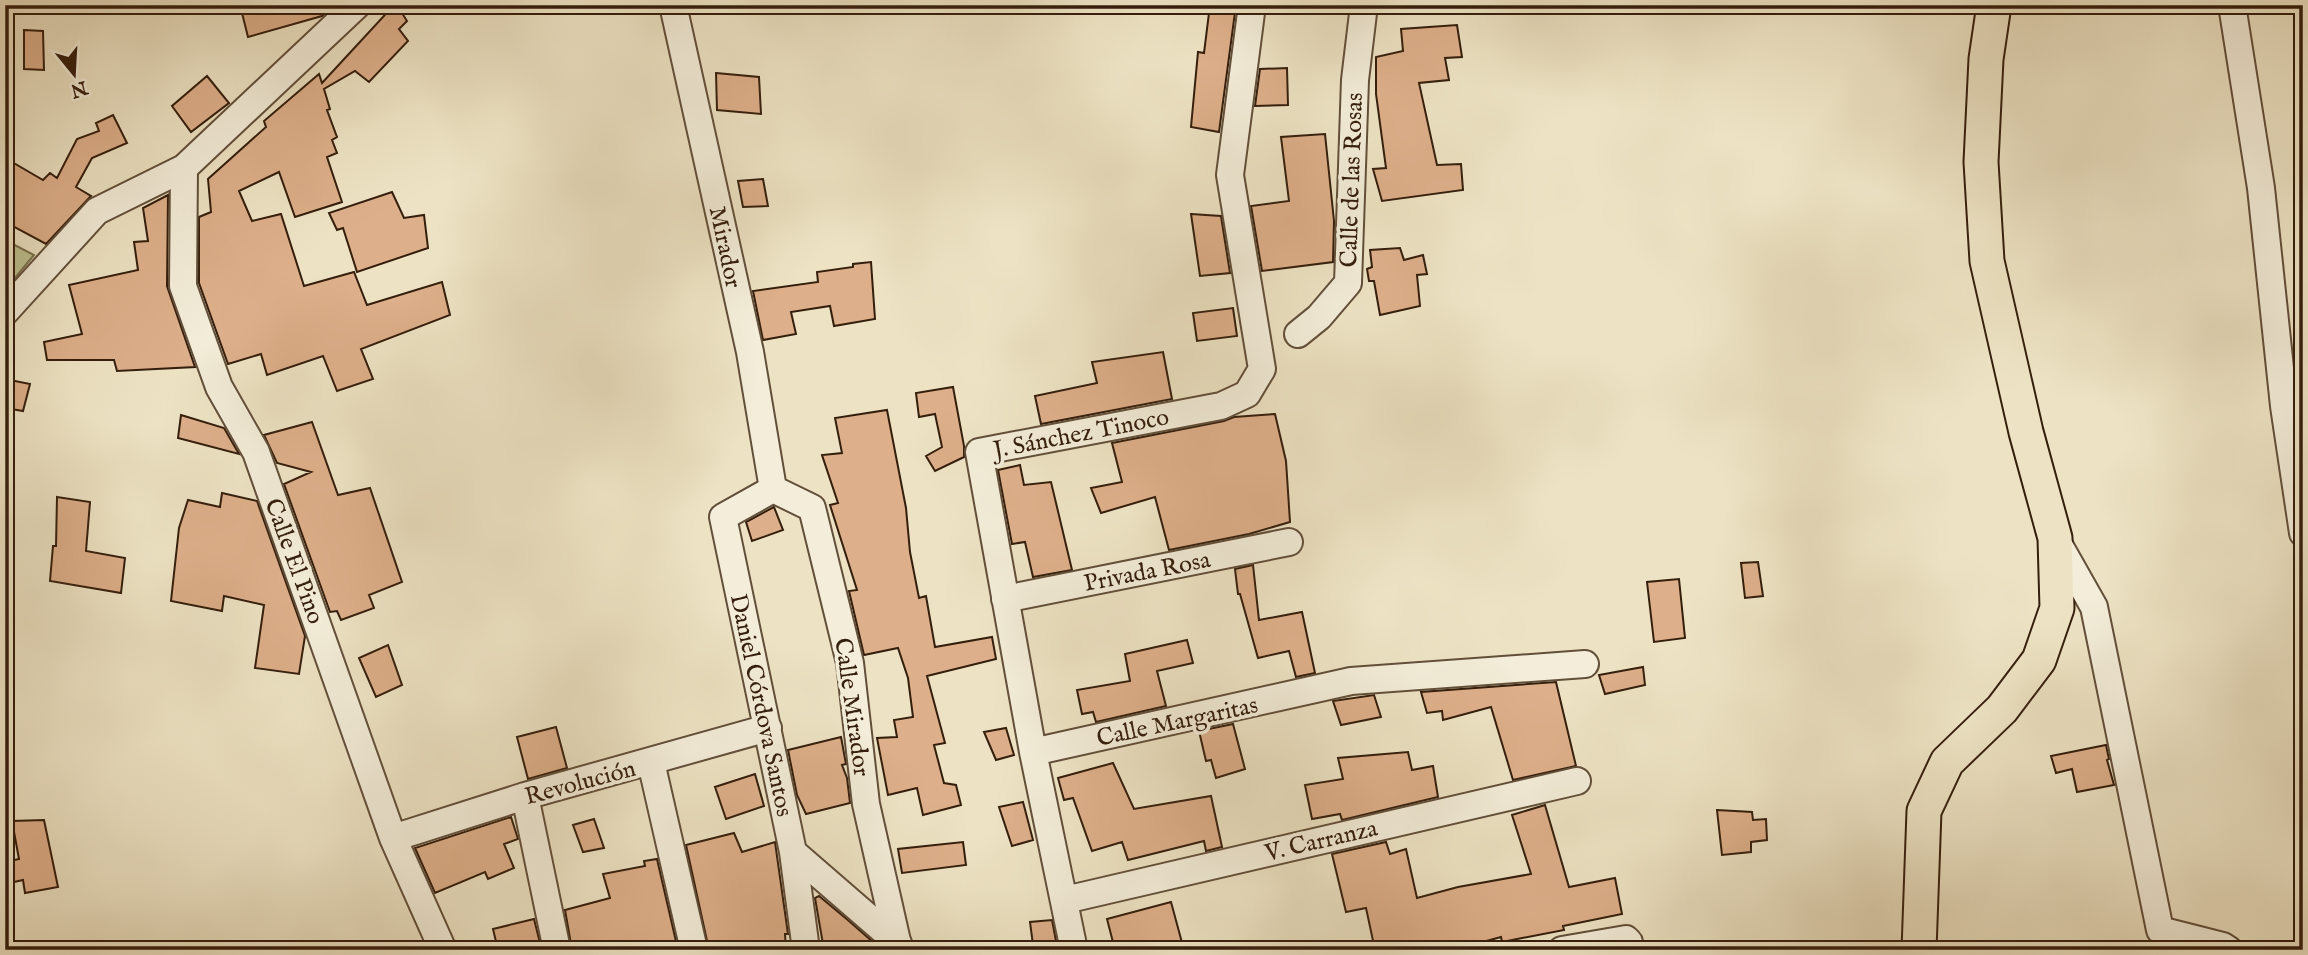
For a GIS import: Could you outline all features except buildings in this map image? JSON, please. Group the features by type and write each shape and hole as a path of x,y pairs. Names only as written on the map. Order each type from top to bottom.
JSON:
{"main road":[{"path":"1919,950 1924,811 1947,762 2002,709 2039,660 2057,608 2055,538 2026,432 1987,261 1981,162 1986,59 1994,5"}],"street":[{"path":"5,312 97,211 184,168 357,5"},
{"name":"Mirador","path":"673,5 750,352 774,489"},
{"name":"J. Sánchez Tinoco","path":"1074,950 1033,752 979,452 1221,407 1247,394 1262,369 1230,175 1252,5"},
{"name":"Calle de las Rosas","path":"1298,334 1318,317 1348,282 1355,80 1364,5"},
{"path":"2232,5 2261,188 2284,406 2303,533"},
{"name":"Calle El Pino","path":"184,168 183,286 219,387 256,452 393,838 443,950"},
{"name":"Daniel Córdova Santos","path":"774,489 723,517 793,852 806,950"},
{"name":"Calle Mirador","path":"774,489 812,508 850,663 866,804 898,946"},
{"path":"2055,538 2094,607 2160,930 2223,946 2229,950"},
{"name":"Privada Rosa","path":"1005,599 1289,542"},
{"name":"Calle Margaritas","path":"1033,752 1351,681 1585,664"},
{"name":"Revolución","path":"393,838 524,796 768,727"},
{"path":"651,762 695,950"},
{"name":"V. Carranza","path":"1065,900 1577,781"},
{"path":"524,796 557,950"},
{"path":"793,852 898,946"},
{"path":"1562,950 1624,944"}],"green space":[{"path":"5,240 34,255 5,290"}]}
